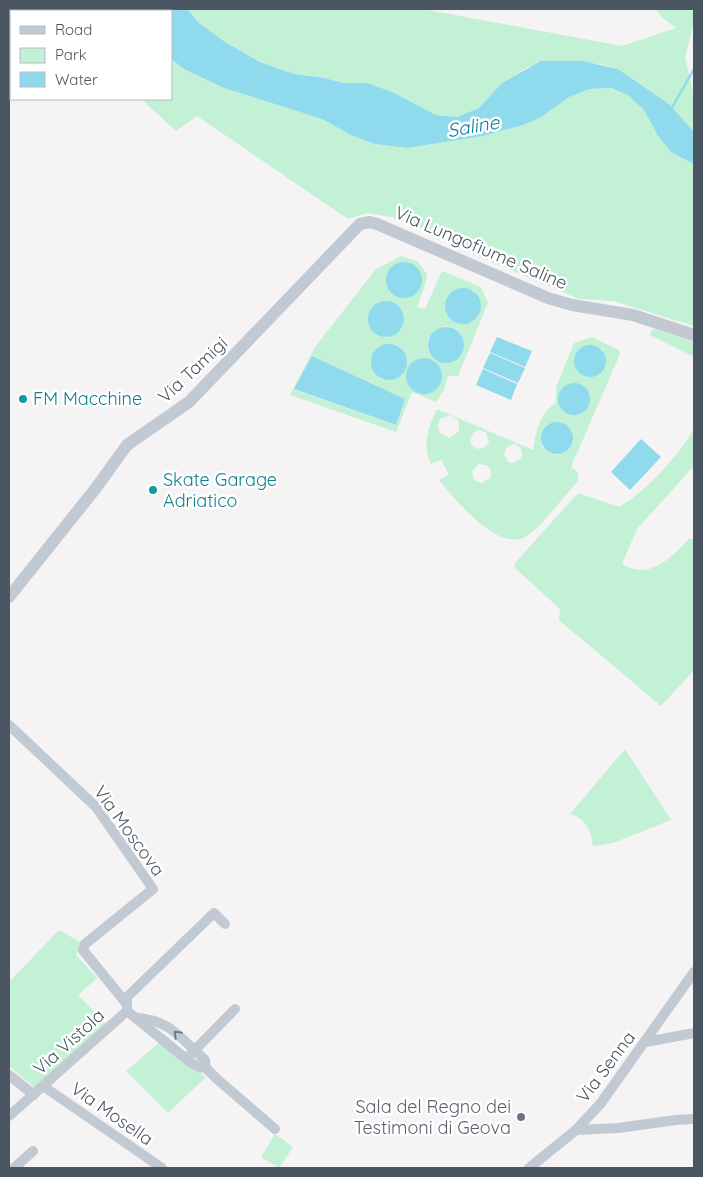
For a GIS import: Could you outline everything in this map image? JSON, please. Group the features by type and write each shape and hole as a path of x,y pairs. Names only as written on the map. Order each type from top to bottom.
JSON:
{"street":[{"name":"Via Lungofiume Saline","path":"370,222 548,298 572,305 633,315 694,335"},
{"name":"Via Tamigi","path":"9,597 96,488 130,441 189,402 298,290 355,228 370,222"},
{"name":"Via Moscova","path":"9,725 96,806 153,889 85,944 83,950 130,1011"},
{"name":"Via Vistola","path":"9,1116 130,1011 127,997 214,913 225,924"},
{"name":"Via Senna","path":"529,1168 576,1130 602,1104 693,976"},
{"path":"186,1059 235,1009"},
{"path":"130,1011 169,1026 205,1060 206,1068"},
{"path":"130,1011 186,1059 200,1067 206,1068 275,1129"},
{"path":"646,1042 694,1034"},
{"path":"9,1075 34,1095"},
{"name":"Via Mosella","path":"43,1086 162,1168"},
{"path":"576,1130 618,1128 676,1120 694,1120"},
{"path":"14,1168 33,1152"}],"green space":[{"path":"187,9 423,9 622,46 676,28 655,9 693,9 694,22 685,57 694,96 694,132 669,104 618,69 601,64 528,67 502,83 479,108 457,117 436,115 367,83 343,83 325,78 294,74 260,62 225,42 199,23"},
{"path":"172,59 182,68 224,88 322,119 351,135 375,144 407,148 483,136 523,125 569,97 589,89 612,88 629,96 644,110 658,136 694,164 694,326 613,301 579,299 483,258 420,227 391,217 367,213 348,219 197,116 176,131 142,100 172,100"},
{"path":"401,256 417,261 427,274 417,307 425,309 442,271 481,287 488,303 458,376 448,376 444,390 436,402 412,392 396,432 290,395 315,347 376,269","holes":["408,262 418,268 422,284 416,294 400,298 390,292 386,276 392,266","456,289 473,290 480,299 479,316 471,323 447,297","385,301 399,306 404,318 402,329 388,338 377,335","444,326 450,327 461,335 464,349 462,354 454,361 445,362 437,360 431,355 428,341 433,333","398,346 406,359 406,366 399,376 387,380 379,378","312,356 405,399 395,425 295,390","428,358 439,366 442,372 442,380 420,394 410,388"]},
{"path":"656,329 694,342 694,357 650,335 652,330"},
{"path":"592,337 619,350 620,354 571,467 578,472 578,481 531,533 514,540 502,537 477,521 439,480 449,474 441,460 431,464 428,457 427,437 431,422 437,409 533,450 537,430 542,418 550,407 556,403 556,387 574,343","holes":["582,347 602,349 606,359 575,365 575,355","450,415 459,424 458,432 449,438 440,433 438,426 440,419","480,430 486,433 489,442 485,447 477,449 472,446 470,440 474,432","572,431 573,442 557,455 543,448 541,438","514,444 522,452 521,459 514,463 508,462 504,454 506,448","479,464 488,466 491,471 490,478 482,483 477,482 473,475 473,470"]},
{"path":"694,429 694,466 637,529 622,564 632,569 650,569 667,560 689,539 694,539 694,670 661,706 559,620 560,609 514,567 515,563 578,493 619,507 641,491 661,472"},
{"path":"625,749 671,820 613,843 593,846 587,826 576,816 570,814"},
{"path":"59,930 82,943 76,955 97,978 78,995 106,1024 34,1087 9,1066 9,982"},
{"path":"160,1042 206,1077 168,1113 126,1071"},
{"path":"275,1134 293,1147 279,1168 261,1157"}],"water":[{"name":"Saline","path":"187,9 199,23 225,42 260,62 294,74 325,78 343,83 367,83 392,92 436,115 457,117 479,108 502,83 541,61 582,61 618,69 669,104 694,132 694,164 671,152 658,136 644,110 629,96 612,88 589,89 569,97 541,117 523,125 483,136 407,148 375,144 351,135 322,119 224,88 182,68 172,59 172,10 132,10"},
{"path":"404,262 411,263 417,267 421,273 421,287 417,293 411,297 404,298 397,297 391,293 387,287 386,280 387,273 391,267 397,263"},
{"path":"463,288 470,289 476,293 480,299 480,313 476,319 470,323 463,324 456,323 450,319 446,313 445,306 446,299 450,293 456,289"},
{"path":"386,301 393,302 399,306 403,312 403,326 399,332 393,336 386,337 379,336 373,332 369,326 368,319 369,312 373,306 379,302"},
{"path":"446,327 453,328 459,332 463,338 463,352 459,358 453,362 446,363 439,362 433,358 429,352 428,345 429,338 433,332 439,328"},
{"path":"497,337 532,351 525,367 490,352"},
{"path":"389,344 396,345 402,349 406,355 406,369 402,375 396,379 389,380 382,379 376,375 372,369 371,362 372,355 376,349 382,345"},
{"path":"590,345 596,346 601,350 605,355 605,367 601,372 596,376 590,377 584,376 579,372 575,367 574,361 575,355 579,350 584,346"},
{"path":"490,353 525,368 518,383 483,368"},
{"path":"312,356 405,399 396,425 294,389"},
{"path":"424,358 431,359 437,363 441,369 441,383 437,389 431,393 424,394 417,393 411,389 407,383 406,376 407,369 411,363 417,359"},
{"path":"483,369 517,384 511,400 476,385"},
{"path":"574,383 580,384 585,388 589,393 589,405 585,410 580,414 574,415 568,414 563,410 559,405 558,399 559,393 563,388 568,384"},
{"path":"557,422 563,423 568,427 572,432 572,444 568,449 563,453 557,454 551,453 546,449 542,444 541,438 542,432 546,427 551,423"},
{"path":"641,439 661,457 630,490 611,472"}],"waterway":[{"path":"670,111 694,69"}],"place":[{"name":"FM Macchine","path":"23,399"},
{"name":"Skate Garage Adriatico","path":"153,490"},
{"name":"Sala del Regno dei Testimoni di Geova","path":"521,1117"}]}
